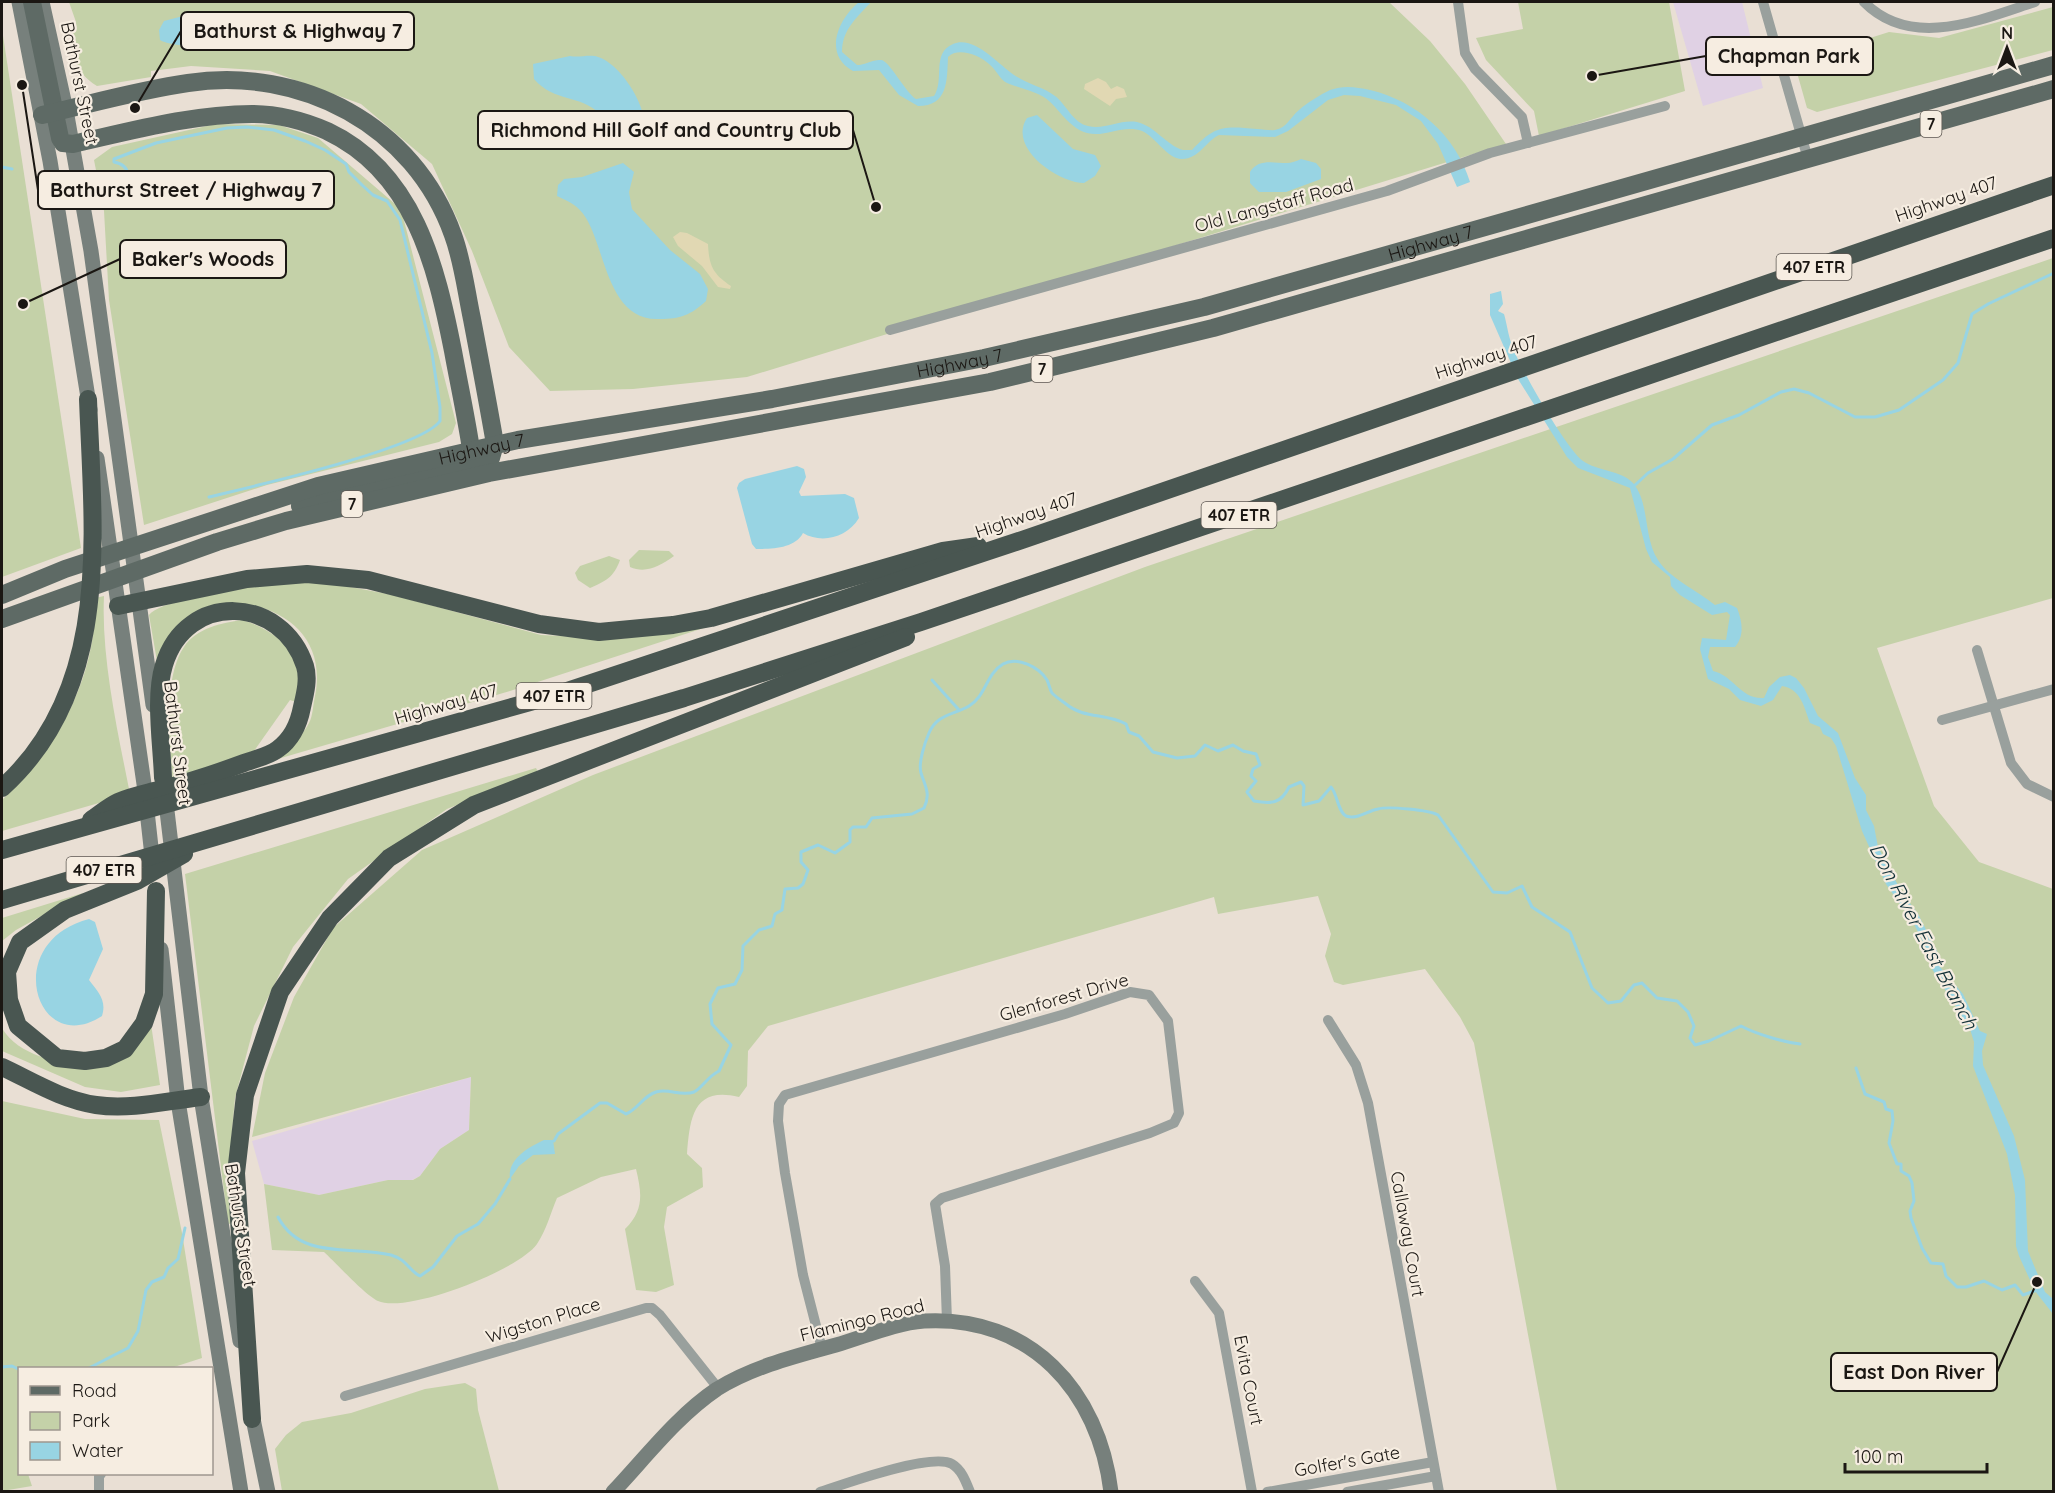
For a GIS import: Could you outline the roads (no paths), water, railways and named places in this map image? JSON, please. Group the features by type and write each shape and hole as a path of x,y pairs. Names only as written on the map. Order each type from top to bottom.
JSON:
{"highway":[{"name":"Highway 407","path":"2,850 555,695 1022,540 1456,388 2054,184"},
{"name":"407 ETR","path":"2,900 684,698 994,598 2054,237"},
{"path":"2,788 24,768 51,730 75,676 101,538 88,399"},
{"path":"117,599 247,579 307,573 368,580 539,624 599,632 673,625 711,618 943,550 1022,540"},
{"path":"252,1419 236,1173 245,1095 280,992 330,918 390,858 474,805 662,730 880,649 994,598"},
{"path":"79,828 117,802 212,776 278,749 297,728 306,684 305,667 292,642 276,626 252,611 229,609 207,615 176,639 164,665 160,688 163,778"},
{"path":"156,891 154,994 144,1023 125,1049 106,1058 85,1061 57,1058 18,1026 9,1000 7,972 20,942 65,910 137,881 207,840"},
{"path":"2,1067 51,1091 96,1105 149,1105 201,1097"}],"main road":[{"name":"Bathurst Street","path":"19,2 54,112"},
{"path":"32,2 54,112 63,143 73,144 218,116 254,114 290,118 314,125 358,150 388,178 404,198 427,247 442,296 479,461"},
{"name":"Bathurst Street","path":"42,2 88,399"},
{"name":"Highway 7","path":"495,444 783,397 984,358 1204,307 2054,65"},
{"path":"2,619 217,542 240,526 279,512 394,480 491,458 495,444 453,234 438,201 422,175 404,153 369,124 326,98 290,86 239,81 189,83 54,112"},
{"name":"Highway 7","path":"2,595 65,569 278,498 479,461 990,382 1213,328 2054,89"},
{"name":"Bathurst Street","path":"73,144 91,251 139,594 201,1097 252,1419 268,1491"},
{"path":"101,538 117,599 144,784 178,1101 242,1491"},
{"name":"Flamingo Road","path":"614,1491 693,1407 718,1388 759,1369 822,1349 920,1322 947,1321 988,1327 1027,1346 1062,1374 1091,1415 1111,1491"}],"street":[{"path":"1458,2 1465,53 1475,69 1522,117 1528,143"},
{"path":"1763,2 1808,159"},
{"path":"1864,2 1885,18 1909,27 1923,29 1963,23 2035,2"},
{"name":"Old Langstaff Road","path":"890,330 1387,191 1446,168 1665,106"},
{"path":"1977,650 2011,763 2027,784 2054,797"},
{"path":"1942,720 2054,689"},
{"name":"Glenforest Drive","path":"822,1349 803,1275 785,1173 778,1121 779,1104 785,1095 1065,1014 1130,992 1149,995 1168,1021 1179,1113 1174,1123 1150,1134 942,1198 935,1204 945,1266 947,1321"},
{"name":"Callaway Court","path":"1328,1020 1356,1065 1368,1103 1439,1491"},
{"name":"Evita Court","path":"1196,1281 1219,1313 1252,1491"},
{"name":"Wigston Place","path":"345,1396 646,1308 652,1308 660,1315 718,1388"},
{"path":"819,1491 905,1465 936,1462 954,1465 961,1472 970,1491"},
{"name":"Golfer's Gate","path":"1268,1491 1433,1462"},
{"path":"99,1491 100,1475"},
{"name":"Golfer's Gate","path":"1347,1491 1436,1476"}],"water":[{"path":"859,2 871,2 847,30 842,52 857,65 878,60 884,61 916,99 934,96 939,82 942,54 946,48 961,42 977,47 1019,78 1055,96 1083,124 1100,127 1137,122 1149,127 1177,148 1192,150 1207,136 1221,129 1279,129 1296,112 1330,90 1345,87 1360,88 1387,95 1419,112 1432,123 1455,150 1470,182 1457,187 1438,144 1421,121 1396,105 1360,96 1344,95 1328,100 1288,131 1275,137 1219,135 1198,153 1182,159 1166,152 1147,134 1135,129 1101,134 1081,131 1045,98 1007,83 985,61 969,53 957,53 948,57 946,83 940,97 928,105 918,106 899,95 879,70 853,71 838,55 836,46 840,26"},
{"path":"187,15 212,17 228,22 239,32 242,40 226,45 201,46 176,45 160,40 159,30 164,21"},
{"path":"570,56 598,57 617,69 633,91 644,116 643,137 622,144 614,138 600,114 592,108 584,103 550,92 534,79 533,64"},
{"path":"1037,115 1073,149 1095,155 1101,166 1095,176 1084,183 1074,181 1062,177 1039,162 1024,141 1023,129 1027,118"},
{"path":"1301,159 1316,163 1321,169 1321,179 1286,192 1259,192 1250,183 1250,172 1257,165 1267,162 1289,163"},
{"path":"623,163 634,172 629,192 632,209 670,250 700,274 708,289 706,301 685,315 660,319 643,317 629,309 611,282 586,218 577,207 557,196 558,185 564,179 582,177"},
{"name":"Don River East Branch","path":"1501,291 1503,304 1498,311 1504,314 1516,355 1566,441 1583,461 1622,475 1633,483 1642,500 1653,551 1669,573 1715,605 1725,602 1737,608 1741,623 1740,638 1735,647 1710,647 1708,657 1713,671 1720,673 1756,698 1764,698 1769,687 1780,677 1790,675 1796,678 1804,688 1818,716 1838,733 1855,778 1866,795 1866,810 1874,826 1878,847 1902,893 1918,914 1940,957 1940,967 1963,994 1980,1031 1987,1034 1982,1051 1983,1065 2014,1136 2025,1180 2028,1251 2045,1292 2053,1299 2053,1314 2035,1291 2016,1246 2015,1195 2007,1154 1973,1066 1974,1042 1970,1029 1932,969 1931,958 1914,924 1886,884 1862,831 1836,746 1831,738 1823,734 1820,727 1810,723 1804,705 1794,691 1782,686 1773,700 1761,706 1740,700 1729,689 1708,679 1700,649 1702,638 1726,640 1730,615 1727,612 1712,615 1680,595 1671,586 1670,577 1652,562 1646,549 1630,488 1578,468 1567,457 1518,379 1490,315 1490,294"},
{"path":"797,466 804,469 806,477 799,492 801,496 845,494 854,498 859,518 848,530 833,537 818,538 803,533 789,545 756,549 752,544 737,488 739,483 745,479"},
{"path":"89,919 95,922 103,949 89,980 102,1001 102,1016 79,1025 60,1022 45,1010 37,992 37,971 44,950 61,932"},
{"path":"544,1140 553,1140 555,1154 533,1155 519,1166 510,1179 515,1160 526,1150"}],"waterway":[{"path":"121,193 127,184 128,174 124,166 114,162 114,159 156,143 227,128 247,127 274,130 325,150 346,164 349,172 373,195 387,201 400,220 432,353 440,421 426,432 369,455 209,497"},
{"path":"2,167 12,169"},
{"path":"1634,486 1648,473 1673,459 1712,425 1739,415 1781,392 1794,389 1809,393 1855,417 1875,417 1899,410 1943,380 1958,363 1972,314 2054,273"},
{"path":"554,1141 558,1134 600,1103 607,1103 626,1114 656,1092 684,1094 694,1092 719,1071 731,1045 712,1024 710,1004 718,988 735,984 742,970 743,946 759,930 772,926 775,914 782,910 785,889 798,888 803,884 808,870 801,862 801,852 818,845 835,853 850,842 850,830 853,827 866,827 872,818 912,814 924,808 927,794 920,764 932,727 941,718 975,702 997,668 1015,661 1027,664 1039,671 1047,680 1052,693 1073,709 1126,724 1129,732 1139,736 1153,752 1177,758 1195,756 1205,745 1218,751 1233,745 1243,751 1256,754 1260,765 1253,769 1251,776 1256,781 1247,792 1254,801 1275,802 1283,797 1289,787 1301,782 1304,786 1303,805 1319,801 1331,787 1341,811 1350,817 1390,808 1418,810 1438,815 1493,892 1507,893 1522,886 1532,907 1570,932 1592,988 1608,1003 1621,1001 1634,985 1642,983 1657,998 1677,1001 1688,1012 1694,1026 1690,1038 1695,1045 1741,1026 1770,1037 1800,1044"},
{"path":"932,680 959,710"},
{"path":"1856,1068 1865,1094 1884,1102 1886,1109 1892,1111 1893,1121 1889,1143 1897,1164 1901,1164 1901,1171 1909,1176 1912,1183 1914,1201 1910,1211 1911,1218 1922,1248 1931,1263 1943,1264 1946,1276 1957,1287 1966,1287 1984,1281 2002,1290 2015,1285 2023,1295 2037,1290"},
{"path":"278,1217 288,1231 314,1246 391,1255 401,1260 420,1276 433,1267 457,1236 478,1224 495,1204 510,1179"},
{"path":"91,1367 128,1348 138,1331 146,1290 152,1282 164,1277 168,1268 178,1259 185,1228"},
{"path":"2,1367 12,1366 18,1369"}],"place":[{"name":"Chapman Park","path":"1592,76"},
{"name":"Bathurst Street / Highway 7","path":"22,85"},
{"name":"Bathurst & Highway 7","path":"135,108"},
{"name":"Richmond Hill Golf and Country Club","path":"876,207"},
{"name":"Baker's Woods","path":"23,304"},
{"name":"East Don River","path":"2037,1282"}]}
